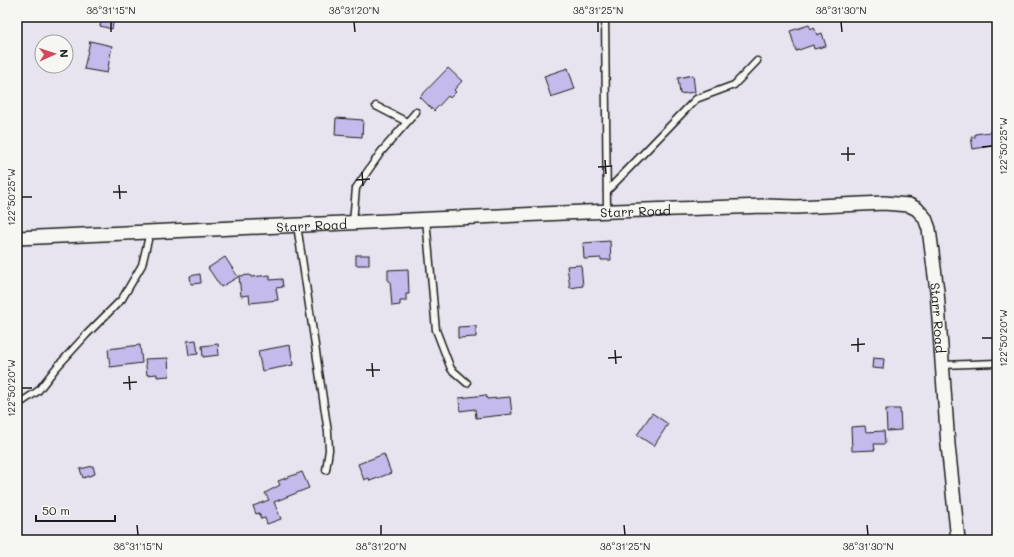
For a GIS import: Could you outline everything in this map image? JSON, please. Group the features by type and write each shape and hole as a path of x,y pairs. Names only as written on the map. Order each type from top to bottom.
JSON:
{"street":[{"name":"Starr Road","path":"17,238 296,224 607,211 765,206 796,207 884,203 909,205 917,209 925,218 929,229 937,291 948,445 958,540"}],"lane":[{"path":"604,17 607,211"},
{"path":"607,191 696,99 734,85 757,61"},
{"path":"376,106 407,122"},
{"path":"353,222 356,188 381,152 416,112"},
{"path":"426,219 436,330 451,369 467,383"},
{"path":"296,224 328,432 329,450 326,470"},
{"path":"17,405 38,391 61,362 122,298 142,265 150,232"},
{"path":"942,365 997,363"}],"building":[{"path":"102,17 114,17 112,29 100,26"},
{"path":"809,25 811,29 814,27 817,35 822,33 826,46 814,49 813,45 796,51 790,31"},
{"path":"90,41 112,46 107,73 84,69"},
{"path":"448,68 462,81 454,90 456,92 450,98 448,96 434,111 420,97"},
{"path":"568,68 575,89 551,97 544,76"},
{"path":"693,75 695,92 680,94 678,78"},
{"path":"336,118 363,120 362,137 335,135"},
{"path":"997,131 997,145 973,149 971,137 975,137 975,134"},
{"path":"610,241 611,260 601,260 601,258 584,259 583,243"},
{"path":"356,255 369,255 369,265 356,265"},
{"path":"225,257 238,277 221,287 208,268"},
{"path":"581,265 583,286 570,288 567,266"},
{"path":"408,269 409,294 406,294 406,301 400,301 400,305 392,306 390,281 388,281 388,270"},
{"path":"200,274 201,283 191,284 190,276"},
{"path":"250,275 251,277 270,275 270,280 282,279 283,287 276,288 278,300 250,303 249,295 241,296 239,276"},
{"path":"476,326 476,337 458,338 458,327"},
{"path":"196,340 198,354 189,355 187,341"},
{"path":"218,344 219,355 203,357 202,346"},
{"path":"140,345 142,363 110,367 108,349"},
{"path":"290,345 293,365 262,371 258,351"},
{"path":"168,358 169,376 157,377 157,374 147,375 145,359"},
{"path":"873,358 884,359 883,369 872,368"},
{"path":"486,395 487,399 510,397 512,414 476,418 475,409 460,411 459,398"},
{"path":"886,409 900,409 901,430 887,431"},
{"path":"652,413 668,424 654,446 637,435"},
{"path":"865,426 866,432 884,431 885,444 874,444 875,450 852,451 851,427"},
{"path":"384,454 391,473 370,481 369,478 364,480 358,464"},
{"path":"93,466 95,474 83,478 80,469"},
{"path":"302,472 309,488 274,502 281,519 267,524 265,518 261,519 259,513 256,514 253,506 269,500 265,493 280,485 278,481"}]}
